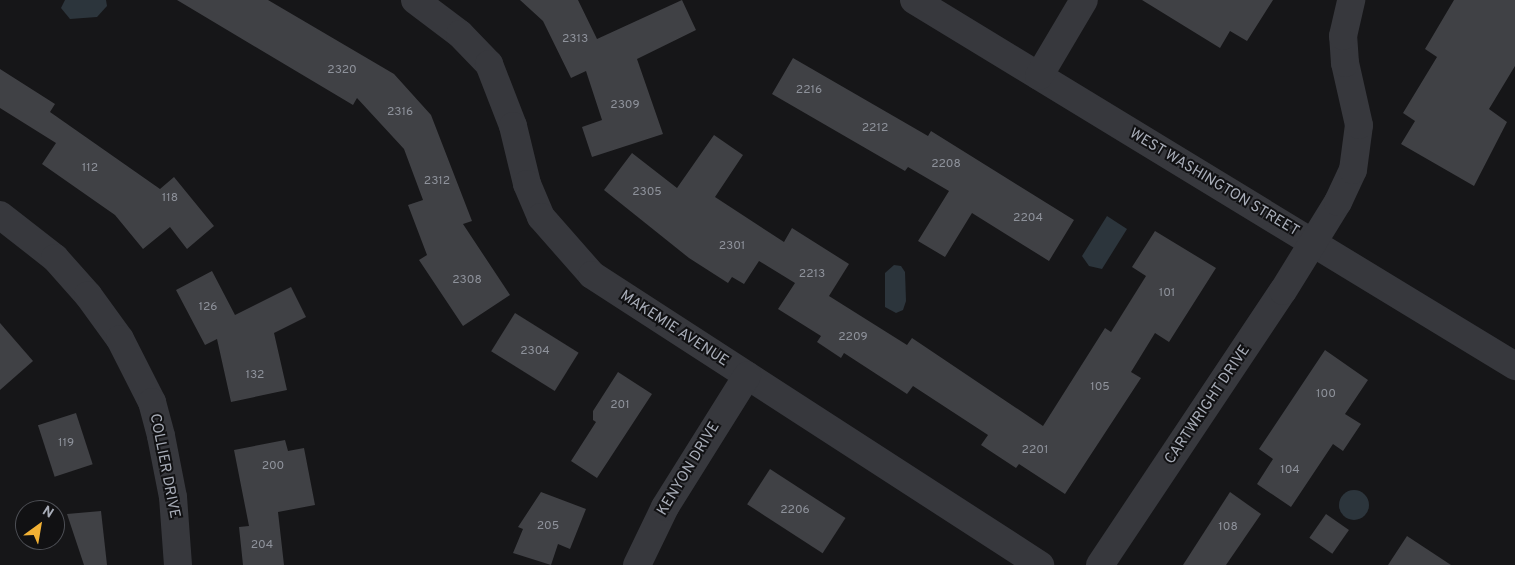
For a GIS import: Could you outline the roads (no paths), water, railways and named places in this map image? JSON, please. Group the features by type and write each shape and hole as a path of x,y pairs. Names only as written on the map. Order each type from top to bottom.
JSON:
{"street":[{"name":"MAKEMIE AVENUE","path":"415,0 460,34 489,64 513,126 527,184 542,217 592,275 1040,565"},
{"name":"WEST WASHINGTON STREET","path":"914,0 1515,366"},
{"path":"1039,76 1084,0"},
{"name":"CARTWRIGHT DRIVE","path":"1100,565 1313,244 1344,189 1357,148 1359,125 1345,64 1343,36 1351,0"},
{"name":"COLLIER DRIVE","path":"0,215 55,258 88,294 120,339 152,402 161,436 173,497 178,565"},
{"name":"KENYON DRIVE","path":"637,565 665,507 747,376"}]}
